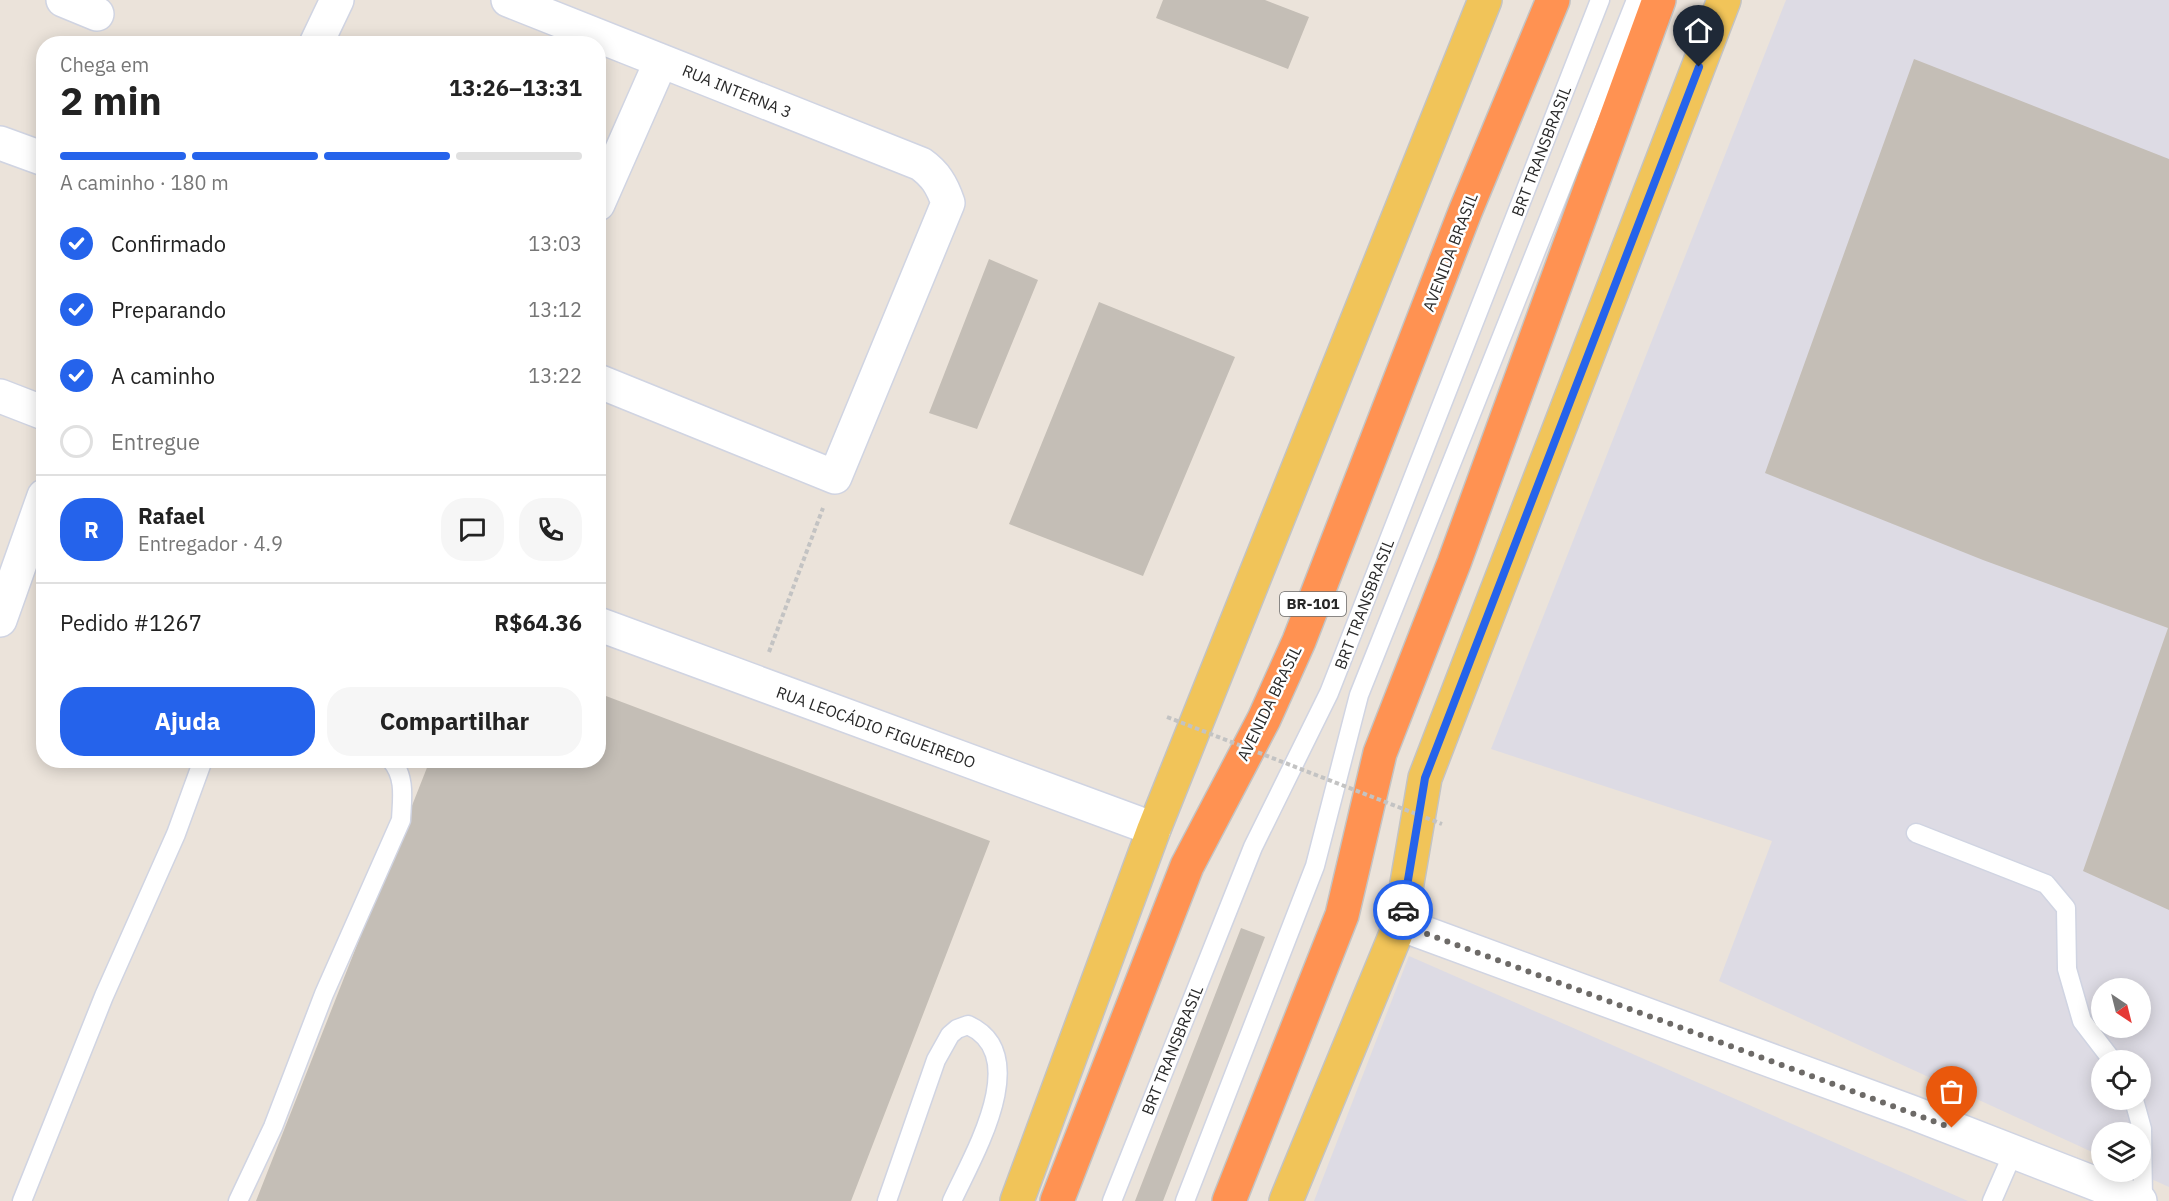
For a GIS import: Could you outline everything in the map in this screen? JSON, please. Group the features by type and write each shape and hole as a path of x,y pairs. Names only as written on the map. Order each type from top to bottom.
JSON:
{"highway":[{"name":"AVENIDA BRASIL","path":"1057,1201 1187,866 1264,718 1299,641 1465,212 1553,0"},
{"path":"1229,1201 1342,915 1380,753 1458,552 1659,0"}],"main road":[{"path":"1017,1201 1154,829 1485,0"},
{"path":"1286,1201 1400,924 1425,778 1724,0"}],"street":[{"path":"63,0 97,14"},
{"path":"320,36 337,0"},
{"name":"RUA INTERNA 3","path":"508,0 598,36"},
{"name":"RUA INTERNA 3","path":"606,39 921,164 932,172 942,187 948,202 835,477"},
{"path":"606,186 661,61"},
{"path":"0,143 36,156"},
{"path":"606,384 835,477"},
{"path":"0,396 36,410"},
{"path":"0,620 36,519"},
{"name":"RUA LEOCÁDIO FIGUEIREDO","path":"606,627 1154,829"},
{"path":"1400,924 1900,1108 2141,1201"}],"lane":[{"name":"BRT TRANSBRASIL","path":"1112,1201 1253,847 1329,693 1600,0"},
{"name":"BRT TRANSBRASIL","path":"1185,1201 1315,866 1359,695 1636,0"},
{"path":"22,1201 104,996 176,834 200,768"},
{"path":"238,1201 273,1127 329,984 401,820 403,789 397,768"},
{"path":"1916,833 2046,884 2066,908 2067,969 2082,1020 2104,1050"},
{"path":"887,1201 936,1060 950,1035 957,1029 968,1025 980,1030 992,1046 998,1064 997,1088 987,1126 952,1201"},
{"path":"2137,1110 2142,1129 2141,1201"},
{"path":"1992,1201 2013,1153"}],"path":[{"path":"758,684 835,477"},
{"path":"1167,717 1442,824"}],"shaded area":[{"path":"1786,0 2169,0 2169,1187 2151,1179 2151,1122 2091,1122 2091,1151 1719,981 1772,841 1491,749"},
{"path":"1409,956 1968,1201 1314,1201"}],"building":[{"path":"1163,0 1265,0 1309,17 1288,69 1156,18"},
{"path":"1914,59 2169,159 2169,910 2083,871 2168,628 1983,560 1765,473"},
{"path":"989,259 1038,280 977,429 929,413"},
{"path":"1099,302 1235,357 1143,576 1009,524"},
{"path":"606,696 990,841 851,1201 256,1201 427,768 606,768"},
{"path":"1241,928 1265,937 1163,1201 1135,1201"}],"way so far":[{"path":"1403,910 1400,924 1952,1128"}],"route":[{"path":"1403,910 1425,778 1699,67"}]}
